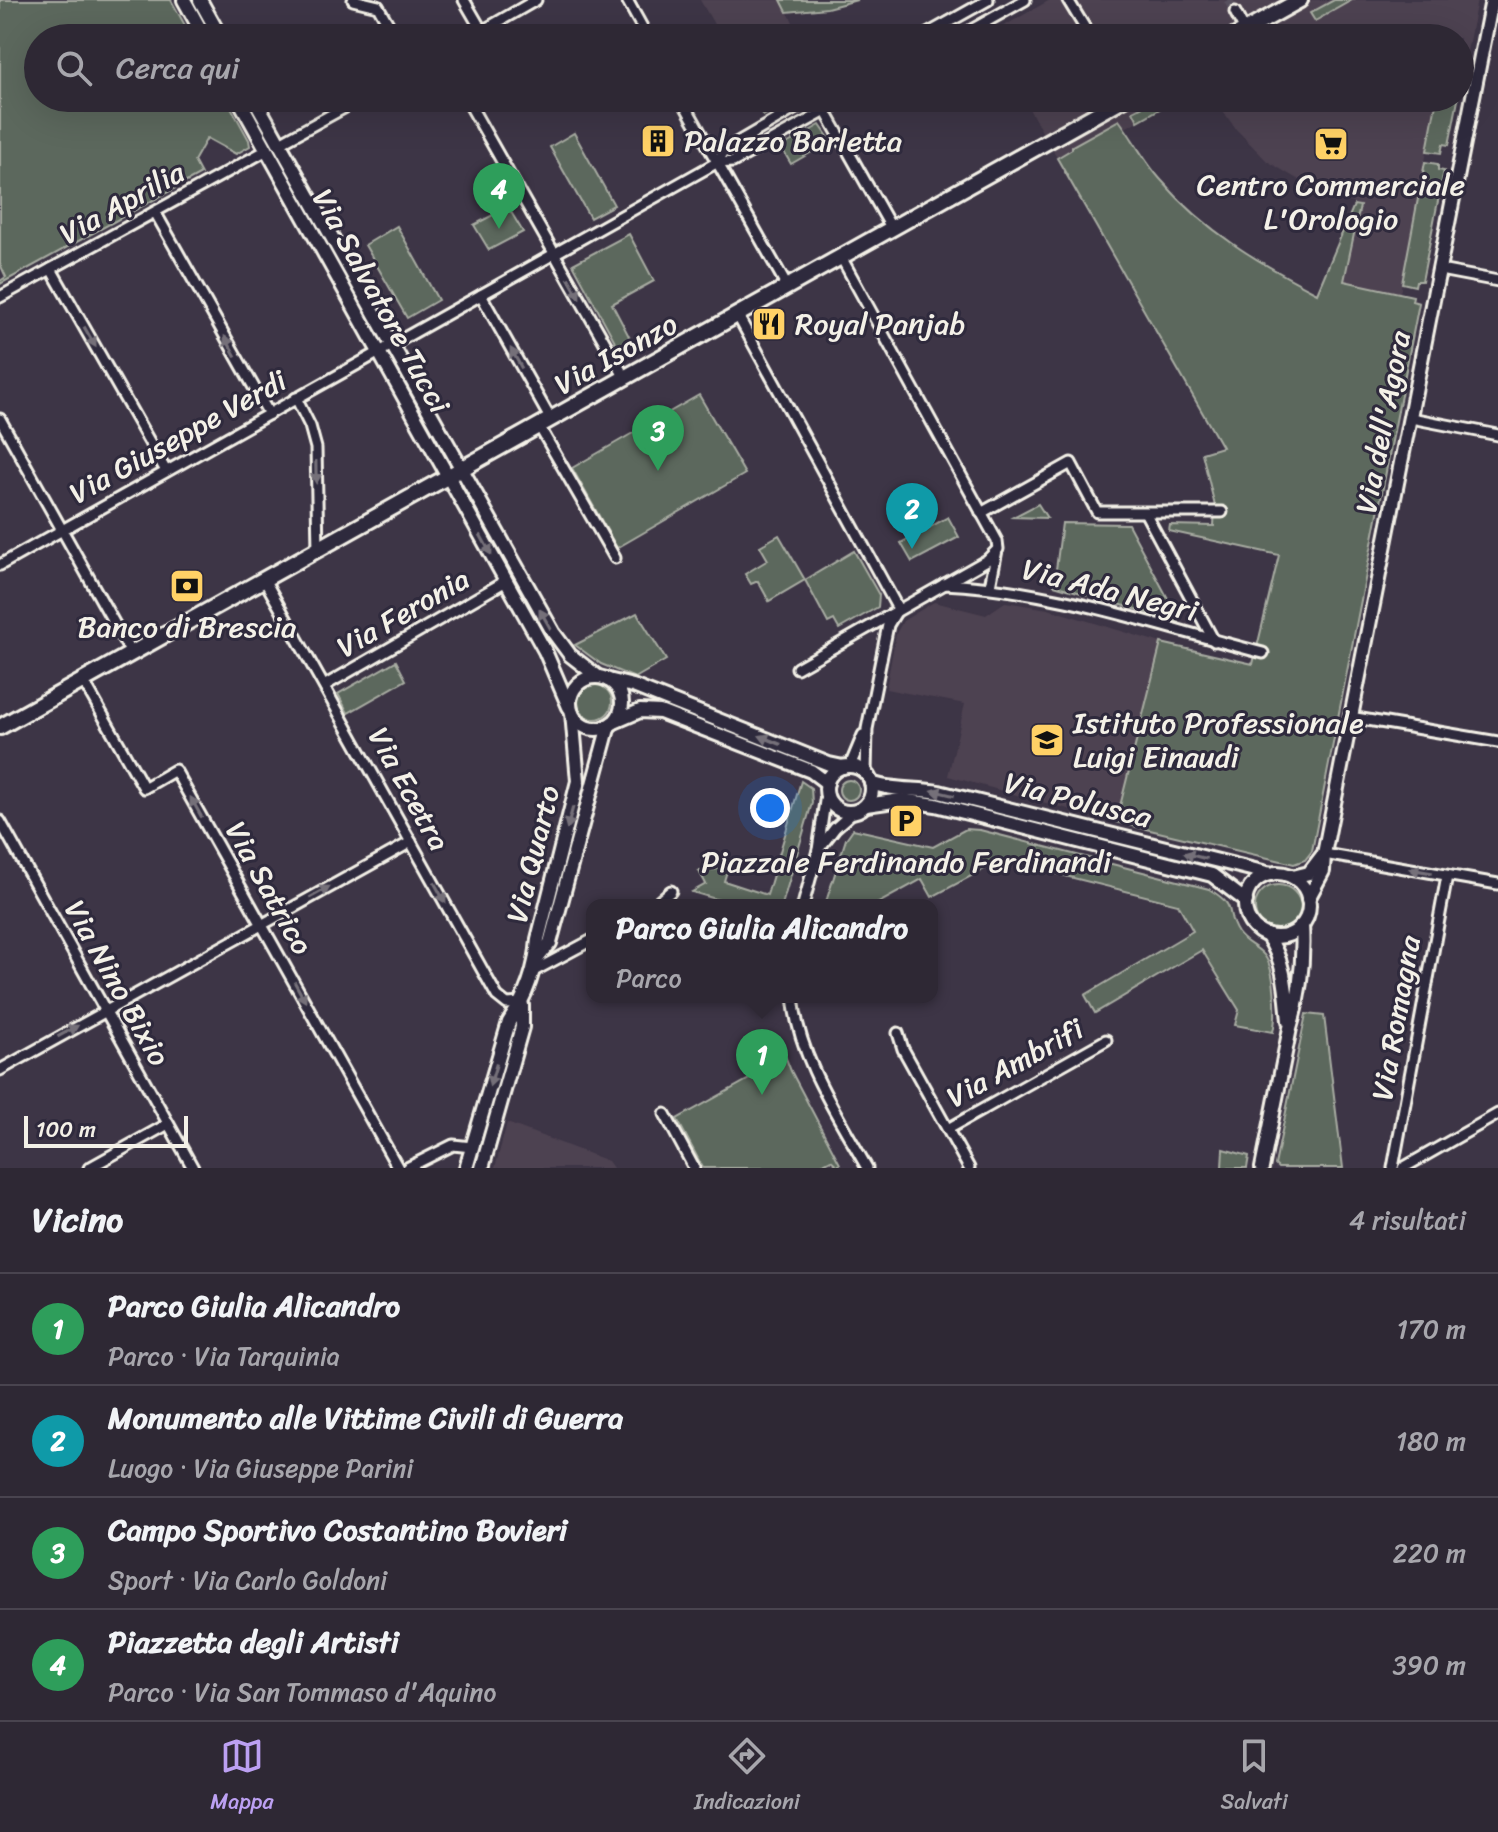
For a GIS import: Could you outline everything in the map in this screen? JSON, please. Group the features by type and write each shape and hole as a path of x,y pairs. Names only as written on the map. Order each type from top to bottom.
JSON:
{"main road":[{"path":"1257,24 1300,0"},
{"name":"Via Isonzo","path":"0,727 1100,112"}],"street":[{"path":"184,0 197,24"},
{"path":"200,0 213,24"},
{"path":"353,0 378,6 388,24"},
{"path":"464,0 478,24"},
{"path":"494,24 536,0"},
{"path":"627,0 640,24"},
{"path":"945,24 988,0"},
{"path":"982,24 1025,0"},
{"path":"1068,0 1083,24"},
{"name":"Via dell'Agora","path":"1474,93 1492,0"},
{"path":"1235,12 1237,24"},
{"name":"Via Salvatore Tucci","path":"246,112 386,348"},
{"name":"Via Salvatore Tucci","path":"262,112 455,473"},
{"path":"267,150 336,112"},
{"path":"474,112 625,378"},
{"path":"689,112 788,288"},
{"path":"716,163 726,149 791,112"},
{"path":"716,163 733,162 823,112"},
{"path":"826,112 892,229"},
{"name":"Via dell'Agora","path":"1265,1166 1296,1008 1302,960 1302,925 1309,908 1308,899 1323,871 1350,717 1470,112"},
{"name":"Via Aprilia","path":"0,297 267,150"},
{"name":"Via Giuseppe Verdi","path":"0,565 716,163"},
{"path":"155,212 269,414"},
{"path":"841,257 997,541 990,586"},
{"path":"51,269 166,471"},
{"path":"1440,270 1498,281"},
{"path":"481,295 615,558"},
{"path":"738,316 898,609"},
{"path":"296,398 315,442 318,550"},
{"path":"1411,418 1498,435"},
{"path":"0,419 132,655"},
{"path":"981,513 1071,463 1097,512 1222,512"},
{"path":"455,473 506,581 550,660 571,710 584,726 601,729 640,711 672,715 811,771 826,789 829,801 839,811 853,812"},
{"name":"Via Polusca","path":"455,473 556,637 570,655 603,678 633,686 829,764 846,767 882,787 939,792 1271,874"},
{"path":"1146,514 1214,641"},
{"path":"797,668 987,560 998,549"},
{"name":"Via Ecetra","path":"265,581 497,996 507,1004 522,1003"},
{"name":"Via Feronia","path":"324,686 506,581"},
{"name":"Via Ada Negri","path":"944,584 990,586 1073,601 1263,653"},
{"path":"866,805 872,791 867,729 888,625 898,609"},
{"path":"571,710 569,699 576,685 588,677 603,678 615,685 622,701 618,717 611,724"},
{"name":"Via Satrico","path":"84,682 144,788 175,770 398,1168"},
{"name":"Via Quarto","path":"466,1168 509,1022 522,1003 535,966 538,939 578,781 571,710"},
{"path":"1350,717 1498,742"},
{"name":"Via Quarto","path":"535,966 550,943 611,724"},
{"path":"805,899 818,850 826,789 833,773 846,767 867,729"},
{"name":"Via Polusca","path":"853,812 866,805 916,801 1212,875 1246,901"},
{"path":"818,850 835,828 853,812"},
{"name":"Via Nino Bixio","path":"0,821 193,1168"},
{"path":"0,1070 411,842"},
{"path":"1246,901 1254,883 1271,874 1293,877 1309,873 1324,854 1498,884"},
{"name":"Via Romagna","path":"1393,1168 1447,876"},
{"path":"1293,877 1305,890 1308,899"},
{"path":"662,899 671,891"},
{"name":"Via dell'Agora","path":"1246,901 1250,922 1267,935 1280,958 1290,1028"},
{"path":"1267,935 1286,936 1302,925"},
{"path":"535,966 586,943"},
{"path":"1280,958 1302,960"},
{"name":"Via Quarto","path":"482,1168 522,1027 522,1003"},
{"path":"794,1003 808,1057 862,1167"},
{"path":"898,1033 903,1049 969,1168"},
{"name":"Via Ambrifi","path":"948,1129 1106,1040"},
{"path":"665,1114 694,1168"},
{"path":"1403,1168 1498,1114"},
{"path":"89,1168 168,1124"},
{"path":"407,1168 453,1145 486,1152"}],"shaded area":[{"path":"700,0 781,0 793,22 789,24 714,24"},
{"path":"1050,0 1477,0 1472,24 1007,24"},
{"path":"1031,112 1154,112 1125,128 1118,121 1073,145 1072,149 1057,158"},
{"path":"1224,112 1455,112 1449,145 1443,144 1441,153 1427,151 1400,293 1344,281 1360,206 1304,183 1267,161"},
{"name":"Istituto Professionale Luigi Einaudi","path":"934,602 986,615 1005,602 1048,609 1161,643 1116,822 948,776 965,704 886,689 896,634 903,621"},
{"path":"507,1123 608,1161 613,1168 495,1168"}],"green space":[{"path":"0,0 171,0 184,24 24,24 24,112 234,112 250,146 236,154 207,138 194,161 201,174 0,284 6,277 0,264"},
{"path":"781,0 857,0 827,8 787,12"},
{"path":"1334,0 1352,0 1315,21 1310,13"},
{"path":"1134,112 1154,112 1138,121"},
{"path":"1434,112 1456,112 1449,145 1443,144 1441,153 1427,151"},
{"path":"1119,120 1156,174 1196,215 1254,258 1317,293 1354,205 1360,206 1344,281 1413,296 1412,301 1419,303 1312,851 1305,860 1294,864 1116,822 1161,643 1253,664 1279,555 1169,531 1170,525 1214,526 1215,506 1202,453 1222,447 1057,158"},
{"path":"820,125 831,141 791,164 781,147"},
{"path":"574,133 614,205 590,218 550,147"},
{"path":"1425,162 1438,164 1438,170 1444,171 1422,281 1416,281 1415,286 1402,283"},
{"path":"508,207 523,232 489,250 474,225"},
{"path":"397,226 438,300 407,318 365,245"},
{"path":"629,234 654,281 612,304 632,342 619,349 573,264"},
{"path":"699,395 745,474 617,548 572,468"},
{"path":"1038,504 1047,518 1013,517"},
{"path":"948,517 959,537 912,562 901,543"},
{"path":"1062,523 1128,524 1179,622 1054,585"},
{"path":"779,535 805,580 769,601 758,581 751,584 745,574 768,560 760,546"},
{"path":"854,551 879,595 878,607 839,629 834,620 828,623 805,580"},
{"path":"637,613 666,660 635,678 601,664 575,645"},
{"path":"396,661 406,680 348,713 338,694"},
{"path":"595,685 607,690 612,702 607,714 595,719 583,714 578,702 583,690"},
{"path":"845,780 853,780 859,790 853,800 845,800 839,794 839,786"},
{"path":"801,781 811,788 812,803 784,899 716,899 692,892 706,884 699,871 728,868 724,881 767,895"},
{"path":"853,829 933,847 966,829 980,830 1209,889 1228,905 1241,936 1267,959 1274,991 1273,1032 1235,1025 1239,1010 1202,950 1095,1013 1085,995 1193,931 1178,904 1001,860 932,897 922,879 886,899 827,899 846,839"},
{"path":"1278,885 1294,892 1301,908 1294,924 1278,931 1262,924 1255,908 1262,892"},
{"path":"1306,1014 1324,1016 1343,1168 1278,1168 1275,1165"},
{"path":"780,1043 791,1071 840,1164 838,1166 831,1160 816,1168 703,1168 677,1119 769,1068 764,1049"},
{"path":"1223,1149 1249,1156 1247,1168 1222,1168"}],"tunnel":[{"path":"1228,0 1235,12"}],"place":[{"name":"Palazzo Barletta","path":"658,141"},
{"name":"Centro Commerciale L'Orologio","path":"1331,144"},
{"name":"Piazzetta degli Artisti","path":"499,229"},
{"name":"Royal Panjab","path":"769,324"},
{"name":"Campo Sportivo Costantino Bovieri","path":"658,471"},
{"name":"Monumento alle Vittime Civili di Guerra","path":"912,549"},
{"name":"Banco di Brescia","path":"187,586"},
{"name":"Istituto Professionale Luigi Einaudi","path":"1047,740"},
{"name":"Piazzale Ferdinando Ferdinandi","path":"906,821"},
{"name":"Parco Giulia Alicandro","path":"762,1095"}]}
